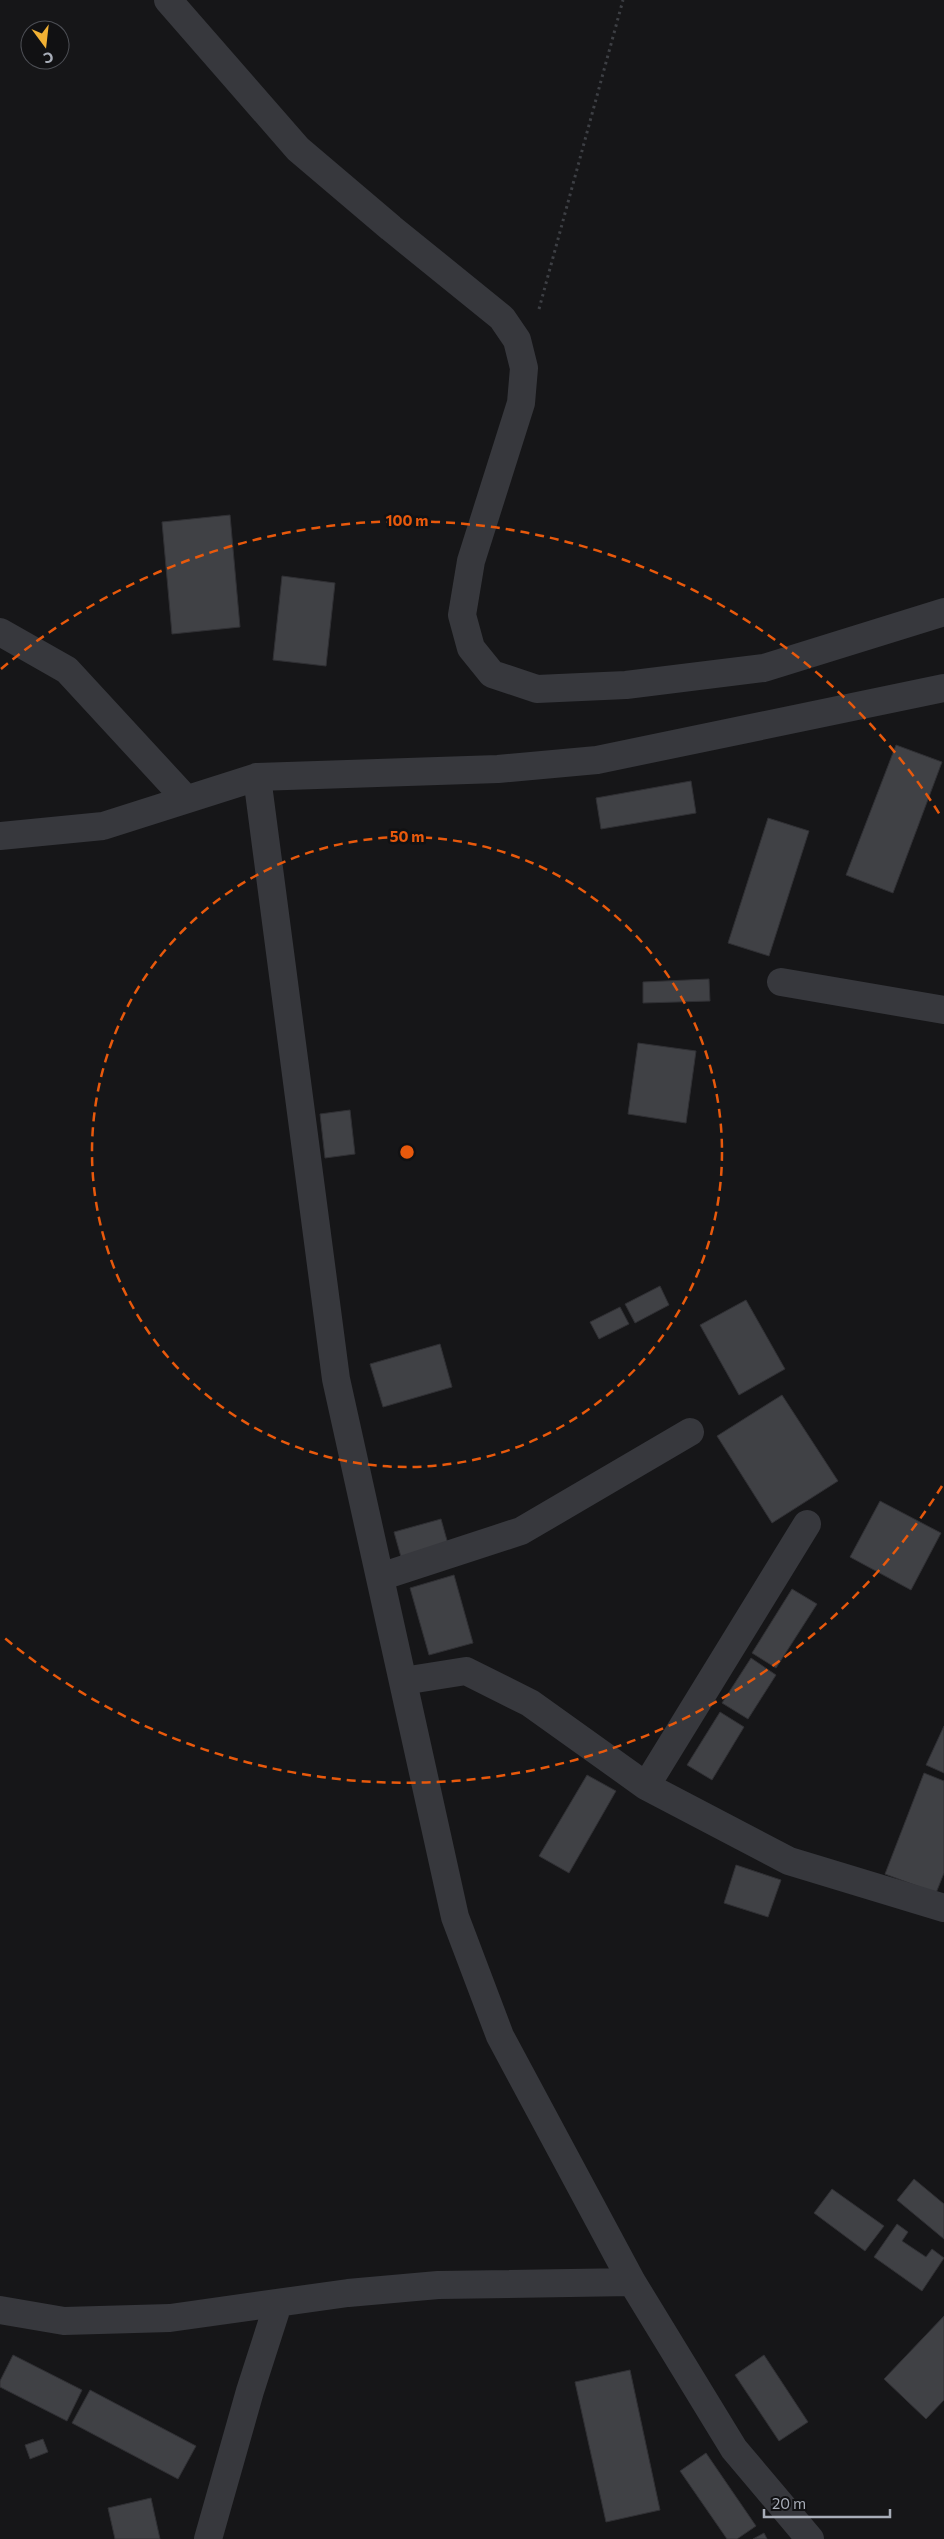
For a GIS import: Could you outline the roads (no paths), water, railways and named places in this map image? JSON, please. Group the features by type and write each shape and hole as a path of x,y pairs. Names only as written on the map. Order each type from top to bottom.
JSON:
{"street":[{"path":"168,0 298,149 391,228 502,318 517,340 524,368 521,403 471,561 462,615 471,648 492,674 537,689 626,685 764,668 944,612"},
{"path":"0,632 67,670 186,798"},
{"path":"0,836 103,826 186,798 257,777 498,769 597,760 944,688"},
{"path":"257,777 336,1379 455,1917 500,2036 632,2282 734,2449 810,2539"},
{"path":"781,982 944,1010"},
{"path":"380,1577 521,1531 690,1432"},
{"path":"646,1786 807,1524"},
{"path":"404,1681 466,1671 530,1703 646,1786 789,1861 944,1908"},
{"path":"0,2310 64,2321 170,2318 348,2293 438,2285 632,2282"},
{"path":"208,2539 250,2391 278,2304"}]}
